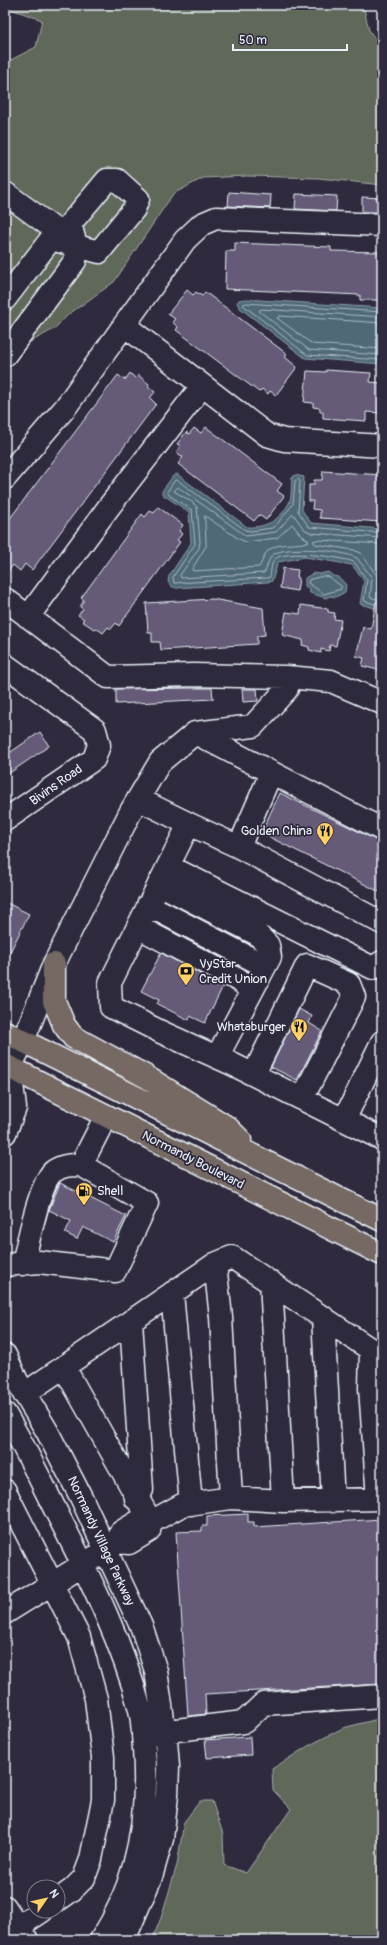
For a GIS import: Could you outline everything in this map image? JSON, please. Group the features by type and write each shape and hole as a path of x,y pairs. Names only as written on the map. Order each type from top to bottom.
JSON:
{"main road":[{"path":"54,964 54,1001 64,1025 73,1037 85,1045 145,1076 227,1127 257,1158"},
{"path":"14,1037 382,1220"},
{"name":"Normandy Boulevard","path":"7,1068 382,1254"}],"street":[{"path":"5,193 76,245"},
{"path":"5,478 65,408 185,240 202,224 216,218 382,225"},
{"path":"5,298 51,239 76,245"},
{"path":"5,355 75,260 76,245"},
{"path":"124,325 202,386 267,434 284,440 382,446"},
{"path":"28,617 108,508 202,386"},
{"path":"5,599 108,677 194,675 287,677 331,681 382,703"},
{"name":"Bivins Road","path":"5,665 94,730 99,745 94,759 5,820"},
{"path":"5,1133 15,1108 7,1068 14,1037 54,964 138,799 160,762 194,733 253,726 287,689 287,677"},
{"path":"194,733 379,828 382,823"},
{"path":"240,846 271,773"},
{"path":"138,799 189,824 240,846 382,923"},
{"path":"189,824 110,983 112,1007 161,1032 254,1074 382,1139"},
{"path":"150,902 373,968 382,962"},
{"path":"150,902 242,982 261,974"},
{"path":"150,902 261,974"},
{"path":"254,1074 308,965 349,984 354,997 302,1099"},
{"path":"217,1057 261,974"},
{"path":"344,1120 382,1042"},
{"path":"81,1165 106,1116"},
{"path":"65,1165 81,1165 147,1203 115,1271 39,1262 14,1264 42,1192 52,1172 65,1165"},
{"path":"5,1613 112,1546 129,1543 148,1530 151,1522 182,1505 231,1498 283,1501 380,1499 370,1388 376,1353 232,1257 215,1264 24,1394"},
{"path":"215,1264 221,1317 231,1498"},
{"path":"271,1282 283,1501"},
{"path":"172,1293 191,1504"},
{"path":"323,1317 333,1501"},
{"path":"131,1321 142,1490 136,1498"},
{"name":"Normandy Village Parkway","path":"5,1355 24,1394 112,1546 156,1671 165,1735 167,1795 162,1839 151,1877 101,1940"},
{"path":"64,1367 136,1498 151,1522"},
{"name":"Normandy Village Parkway","path":"6,1419 83,1563 119,1643 141,1712 146,1772 145,1812 124,1940"},
{"path":"5,1491 78,1637 96,1699 103,1757 103,1800 91,1859 84,1878 66,1894"},
{"path":"143,1737 165,1735 244,1722 263,1704 382,1696"},
{"path":"5,1907 23,1934 35,1919"}],"green space":[{"path":"5,5 363,5 369,30 382,49 382,185 319,178 247,176 203,178 173,194 114,282 69,314 54,329 23,346 5,344 5,63 36,47 42,20 5,7"},
{"path":"382,1718 382,1940 152,1940 161,1918 177,1865 184,1822 200,1801 212,1801 223,1834 224,1865 246,1873 291,1809 273,1790 272,1769 308,1746 343,1728"}],"water":[{"path":"244,299 382,308 382,364 305,358 240,308 237,303 239,300"},
{"path":"177,474 247,527 260,526 272,522 277,518 289,503 292,478 295,475 304,477 302,510 311,523 382,529 382,610 360,604 364,581 352,565 305,557 278,562 272,581 268,582 176,588 171,586 168,582 169,576 191,543 189,512 162,494 162,491 173,476"},
{"path":"328,572 333,576 339,577 346,585 345,592 336,597 330,596 326,598 310,593 309,589 305,586 305,578 314,573 320,574"}],"building":[{"path":"229,192 271,195 270,208 228,206"},
{"path":"296,194 337,196 336,211 295,209"},
{"path":"362,197 382,198 382,212 362,212"},
{"path":"235,243 331,247 331,251 382,252 382,300 360,300 360,295 225,289 226,251 235,251"},
{"path":"187,290 193,295 196,292 202,296 205,292 287,354 285,357 297,367 276,395 270,391 268,394 262,389 259,392 176,330 178,327 172,322 175,319 168,314"},
{"path":"326,370 371,373 370,382 382,383 382,413 366,412 366,421 323,418 323,412 320,412 320,408 313,407 313,403 304,402 307,371 326,372"},
{"path":"130,373 135,378 138,375 149,384 148,386 155,392 150,398 156,404 32,570 25,564 20,571 13,565 5,575 5,525 118,375 125,380"},
{"path":"206,427 282,484 277,491 284,496 266,520 259,515 254,521 178,464 183,457 176,452 181,446 177,444 186,432 189,434 194,428 201,433"},
{"path":"323,471 382,475 382,522 320,518 320,510 312,509 313,501 309,501 309,485 314,485 314,480 322,480"},
{"path":"158,507 183,525 179,531 182,534 177,540 180,542 119,626 116,623 111,629 108,627 103,633 96,628 94,629 82,621 84,619 78,615 83,609 80,607 84,600 81,598 142,514 145,517 150,511 154,513"},
{"path":"283,568 298,570 297,577 299,578 297,591 280,588"},
{"path":"212,599 263,608 265,635 257,636 257,644 161,650 160,642 152,642 152,633 148,633 146,603"},
{"path":"376,602 382,602 382,671 362,666 364,658 356,656 363,627 371,629"},
{"path":"301,605 328,609 328,612 335,613 334,619 341,620 336,646 330,645 329,651 321,649 321,653 309,650 309,647 302,645 303,640 282,635 286,612 300,614"},
{"path":"212,688 213,699 116,704 116,689"},
{"path":"242,689 257,689 258,701 243,702"},
{"path":"40,732 49,746 5,776 5,756"},
{"path":"280,793 382,843 382,893 261,833"},
{"path":"5,902 29,914 5,962"},
{"path":"161,953 223,986 205,1023 190,1016 189,1020 157,1004 159,1000 141,991"},
{"name":"Whataburger","path":"299,1009 312,1016 309,1023 322,1031 297,1080 271,1067"},
{"path":"60,1183 126,1216 113,1242 83,1227 77,1239 65,1233 71,1221 49,1210"},
{"path":"248,1514 248,1522 254,1522 254,1527 382,1519 382,1684 205,1694 206,1714 188,1716 176,1532 202,1531 202,1526 207,1526 207,1516"},
{"path":"250,1737 251,1755 207,1758 205,1740"}],"place":[{"name":"Golden China","path":"325,846"},
{"name":"VyStar Credit Union","path":"186,986"},
{"name":"Whataburger","path":"299,1042"},
{"name":"Shell","path":"84,1206"}]}
